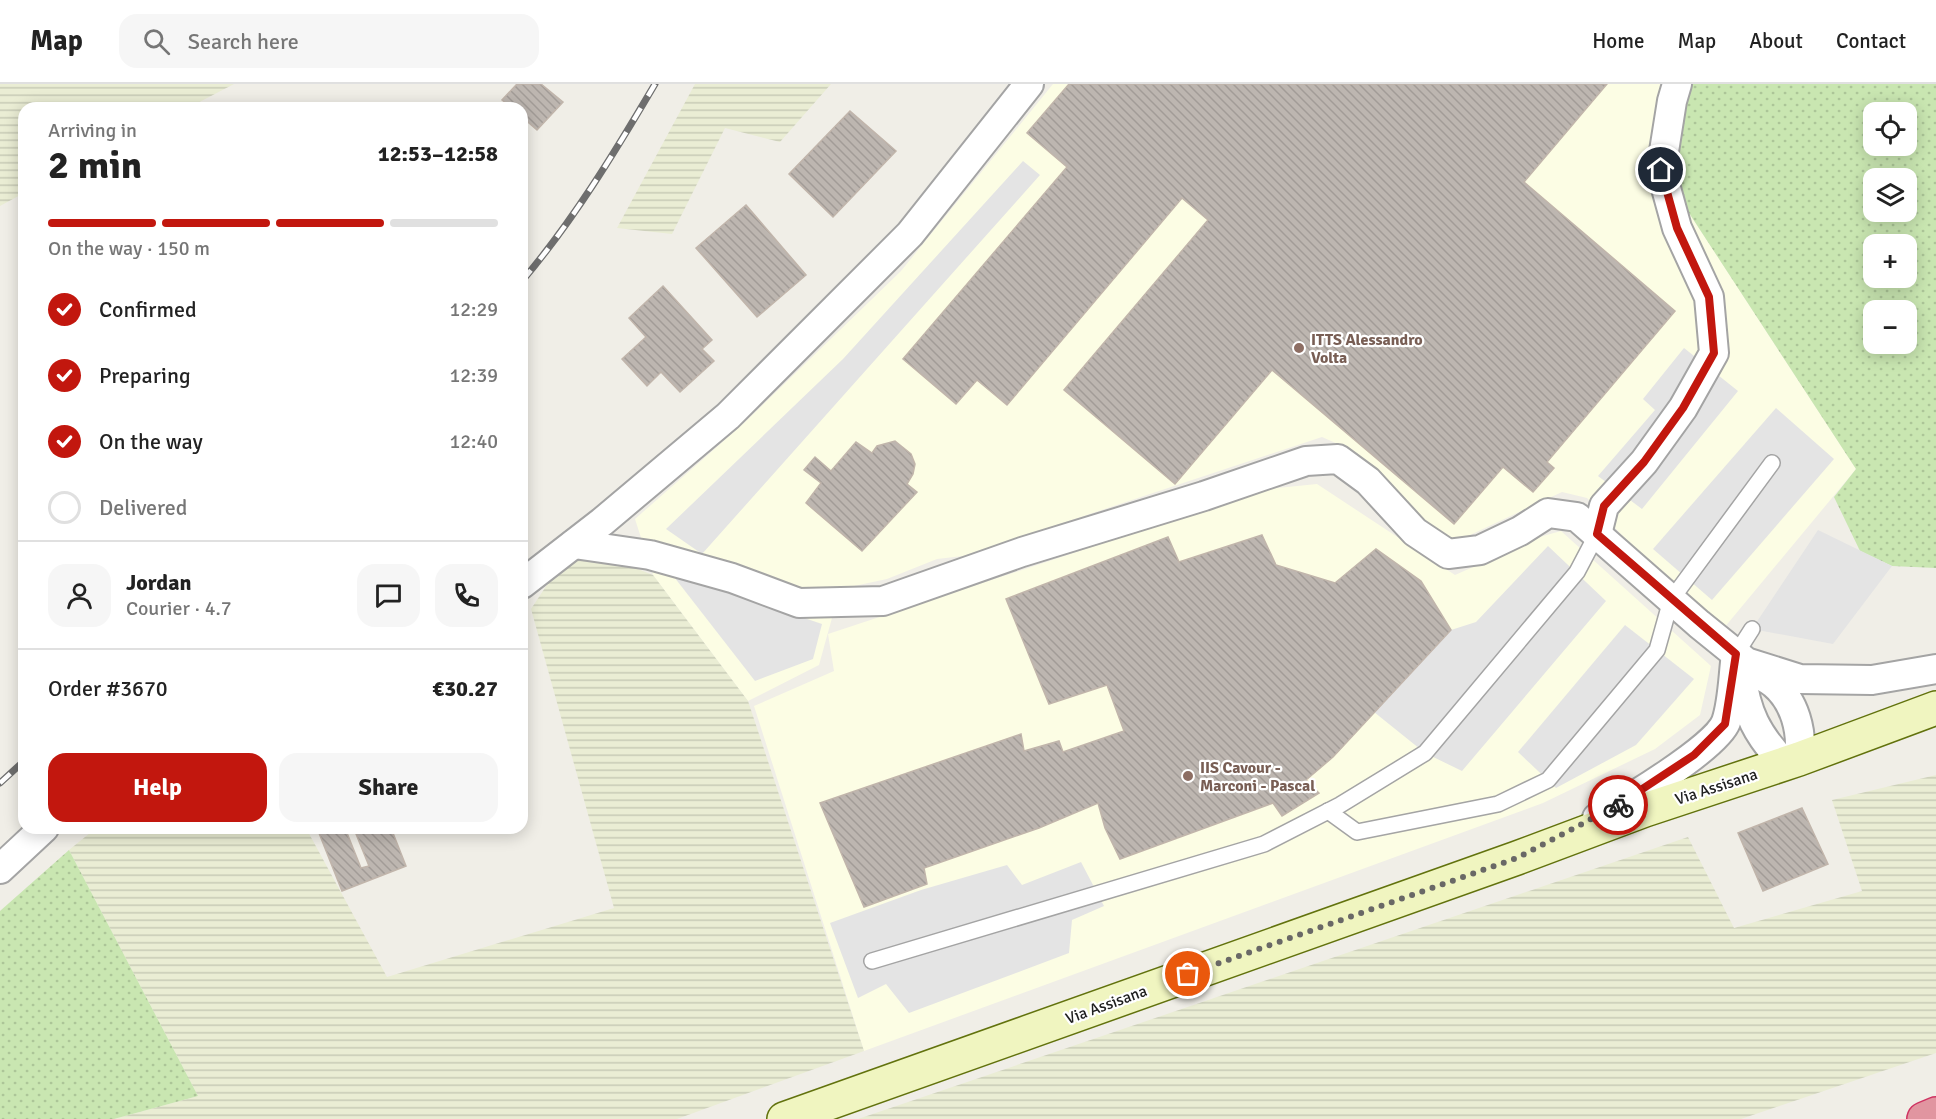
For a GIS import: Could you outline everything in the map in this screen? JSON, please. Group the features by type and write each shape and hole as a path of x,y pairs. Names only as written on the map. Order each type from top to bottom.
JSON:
{"highway":[{"path":"1924,1119 1936,1114"}],"main road":[{"name":"Via Assisana","path":"784,1119 1936,708"}],"street":[{"path":"528,579 728,416 902,242 1029,84"},
{"path":"1597,534 1604,506 1644,462 1683,408 1714,353 1709,297 1677,228 1661,170 1672,101 1677,84"},
{"path":"574,544 650,555 732,578 799,603 883,601 1022,552 1204,496 1306,461 1338,459 1368,482 1415,532 1448,554 1480,550 1548,513 1577,517 1746,662 1800,679 1872,680 1936,669"},
{"path":"1736,654 1757,674 1773,683 1787,699 1796,718 1802,741 1792,761 1757,730 1749,712 1736,654"},
{"path":"1517,858 1598,817 1694,755 1725,724 1736,654"},
{"path":"0,869 38,834"}],"lane":[{"path":"1328,811 1357,832 1498,804 1548,780 1657,650 1671,600 1772,463"},
{"path":"872,961 1264,844 1328,811 1425,753 1577,572 1597,534"},
{"path":"1736,654 1752,629"}],"shaded area":[{"path":"0,84 234,84 200,102 18,102 18,196 0,206"},
{"path":"695,84 831,84 780,142 725,128 672,234 617,228"},
{"name":"ITTS Alessandro Volta","path":"1053,84 1681,84 1661,170 1856,469 1724,628 1635,549 1587,498 1562,492 1468,536 1446,539 1340,445 1322,437 963,556 937,559 887,579 840,589 819,665 748,701 653,575 635,519 743,424 901,271"},
{"path":"1023,161 1040,175 702,554 666,529 843,359"},
{"path":"1684,348 1738,391 1642,509 1598,476 1655,410 1643,399"},
{"path":"1776,408 1834,459 1712,600 1653,549"},
{"name":"IIS Cavour - Marconi - Pascal","path":"1317,484 1455,575 1543,536 1561,531 1711,666 1700,715 1655,749 1543,803 864,1051 754,706 834,671 828,634 1267,489"},
{"path":"1818,530 1892,566 1833,644 1752,629"},
{"path":"574,544 653,575 748,701 864,1051 677,1119 114,1119 198,1096 69,850 89,834 309,834 387,977 614,908 531,609"},
{"path":"1548,546 1606,601 1462,771 1425,753 1374,712 1451,630 1476,622"},
{"path":"671,573 822,624 813,659 755,681"},
{"path":"1625,625 1694,679 1636,745 1556,788 1518,752"},
{"path":"1936,775 1936,1053 1741,1119 858,1119 1688,837 1734,928 1862,891 1832,800"},
{"path":"1081,862 1104,906 1072,920 1069,953 909,1013 886,984 858,998 830,923 921,890 1007,865 1022,885"}],"green space":[{"path":"1681,84 1936,84 1936,568 1892,566 1860,551 1834,497 1856,469 1661,170"},
{"path":"69,850 198,1096 114,1119 0,1119 0,911"}],"building":[{"path":"517,84 541,84 563,102 537,130 528,122 528,102 504,102 502,100"},
{"path":"1069,84 1607,84 1524,182 1675,311 1547,462 1554,468 1533,492 1503,467 1454,524 1272,370 1175,484 1064,390 1208,220 1182,198 1007,405 977,380 956,404 903,359 1067,167 1027,133"},
{"path":"850,111 896,151 833,217 789,174"},
{"path":"746,205 806,275 757,317 696,248"},
{"path":"663,286 712,340 702,349 714,361 680,392 661,372 647,386 622,359 646,337 629,318"},
{"path":"895,441 911,454 915,464 913,474 907,484 917,492 862,551 806,503 821,483 804,470 815,457 831,471 856,442 872,453 877,446"},
{"path":"1262,535 1276,565 1335,583 1376,549 1421,581 1451,630 1333,757 1306,780 1319,793 1282,816 1273,803 1120,859 1105,828 1098,803 1039,828 924,868 927,884 864,907 820,803 1021,734 1024,751 1059,741 1063,752 1124,731 1107,685 1049,704 1006,599 1168,537 1179,562"},
{"path":"1802,808 1828,864 1763,891 1738,833"},
{"path":"319,834 347,834 361,868 369,866 356,834 393,834 406,866 342,891"}],"railway":[{"path":"528,274 576,210 655,84"},
{"path":"0,783 18,766"}],"way so far":[{"path":"1188,974 1517,858 1618,805"}],"place":[{"name":"ITTS Alessandro Volta","path":"1299,348"},
{"name":"IIS Cavour - Marconi - Pascal","path":"1188,776"}],"route":[{"path":"1618,805 1652,785 1694,755 1725,724 1736,654 1597,534 1604,506 1644,462 1683,408 1714,353 1709,297 1677,228 1661,170"}]}
